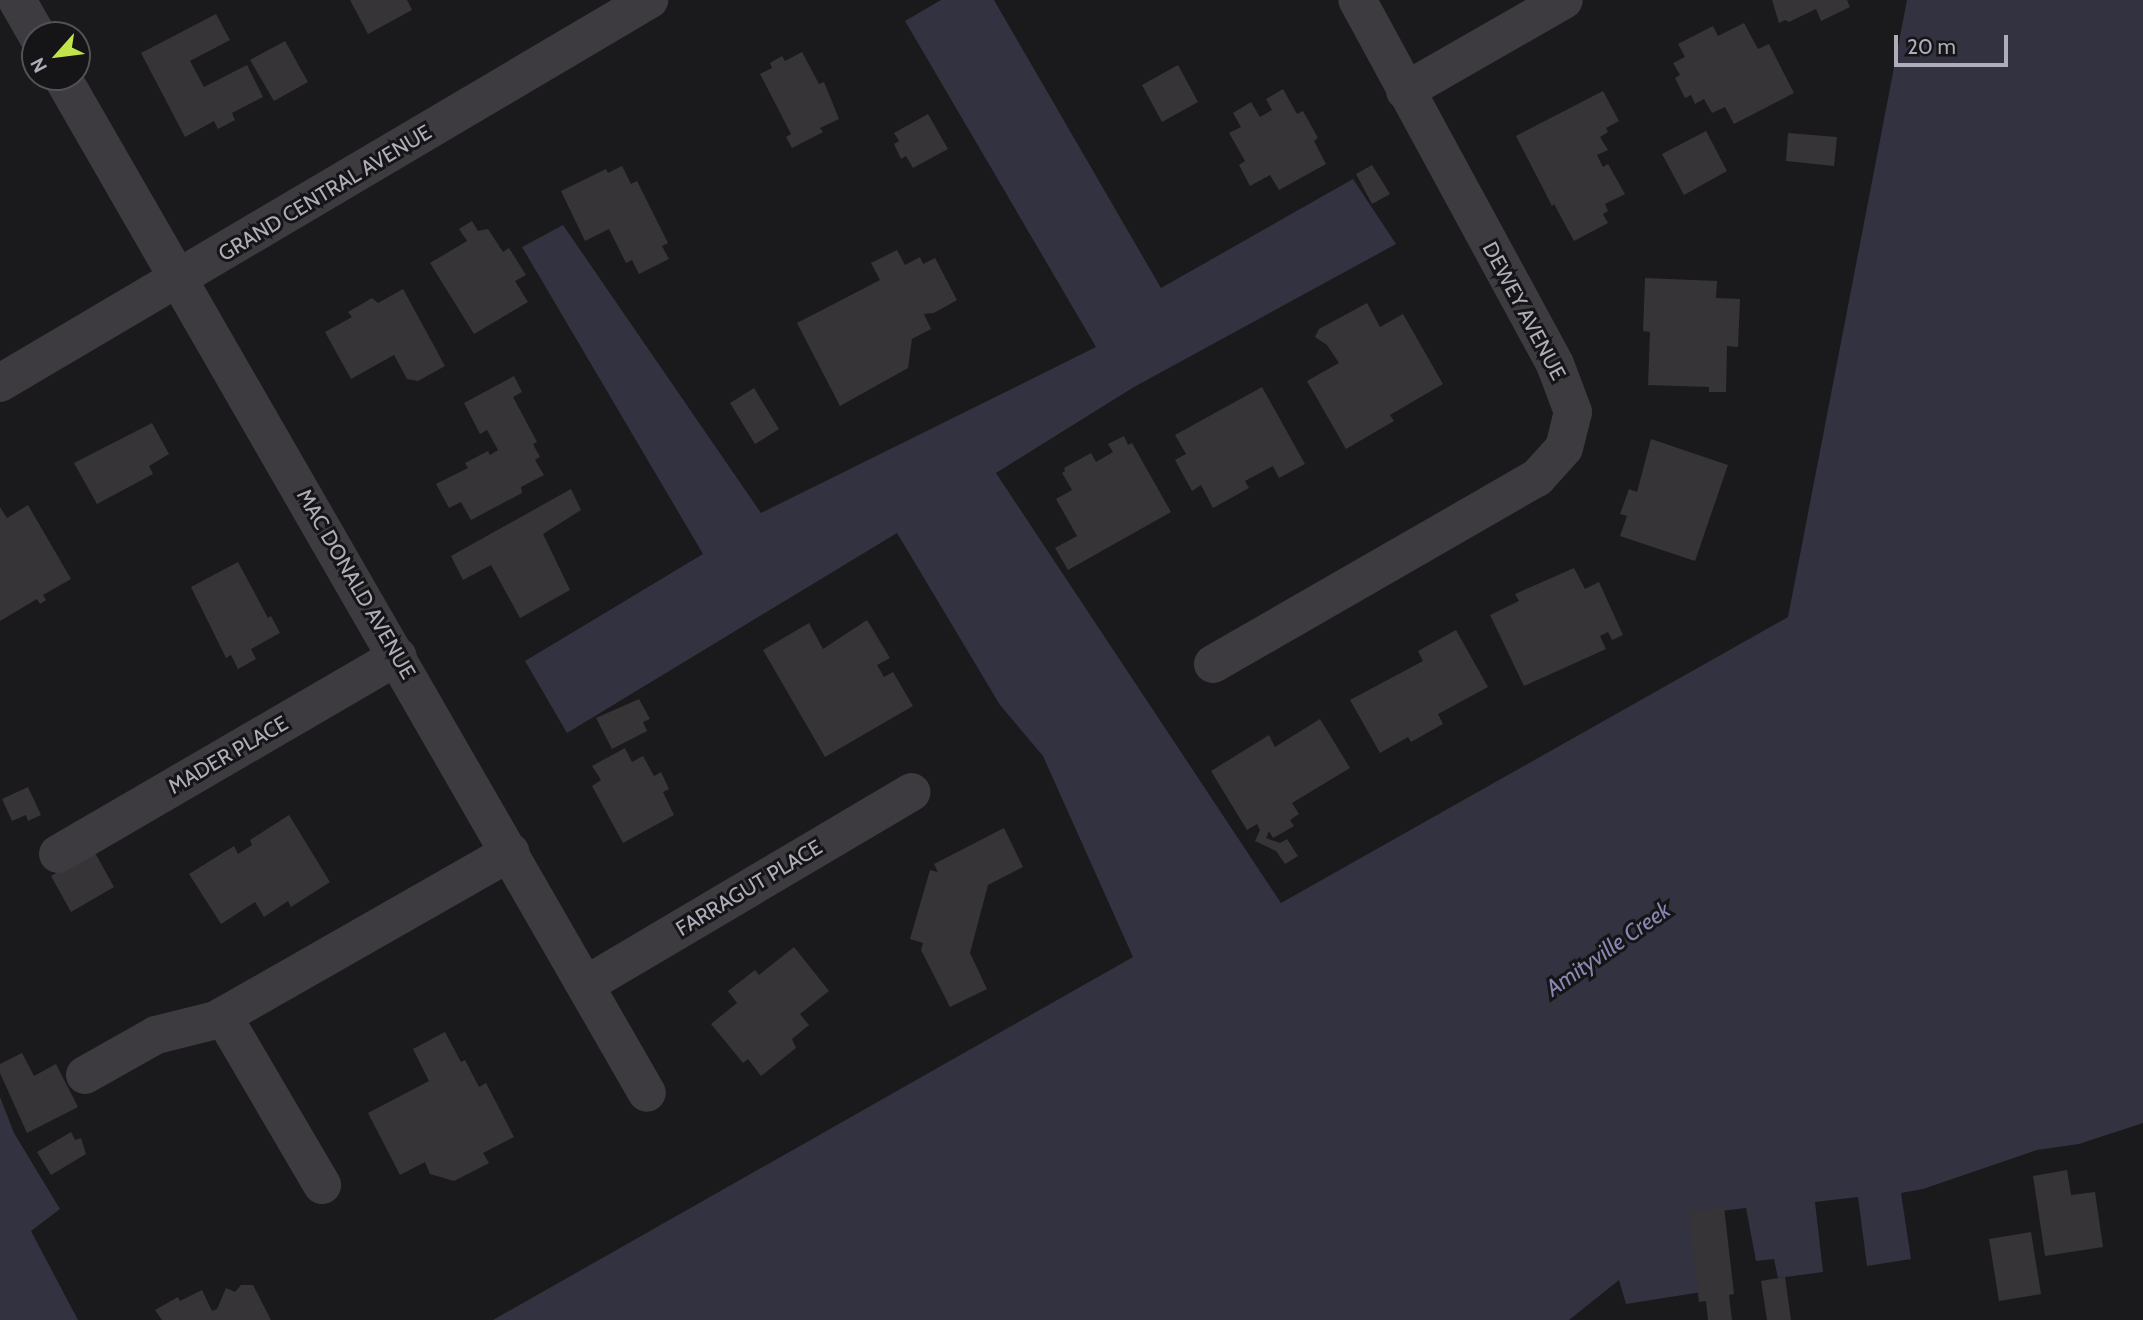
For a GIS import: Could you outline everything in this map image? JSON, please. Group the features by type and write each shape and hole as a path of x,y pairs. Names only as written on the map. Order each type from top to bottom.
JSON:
{"street":[{"path":"17,0 29,21"},
{"name":"DEWEY AVENUE","path":"1213,664 1537,478 1564,448 1573,412 1555,364 1357,0"},
{"path":"1405,91 1564,0"},
{"name":"GRAND CENTRAL AVENUE","path":"0,383 180,280 638,3"},
{"name":"MAC DONALD AVENUE","path":"70,91 648,1093"},
{"name":"MADER PLACE","path":"58,855 398,656"},
{"name":"FARRAGUT PLACE","path":"587,984 912,792"},
{"path":"85,1075 156,1035 223,1016 511,852"},
{"path":"223,1016 322,1185"}],"water":[{"name":"Amityville Creek","path":"941,0 994,0 1161,288 1353,179 1396,244 1134,387 996,473 1281,903 1788,617 1907,0 2143,0 2143,1123 2079,1144 2037,1150 1923,1189 1901,1193 1911,1259 1867,1266 1858,1197 1815,1202 1823,1272 1778,1278 1774,1259 1756,1261 1746,1208 1696,1214 1708,1291 1626,1304 1619,1280 1569,1320 493,1320 1133,957 1043,756 1000,705 897,533 567,733 525,661 703,554 522,247 563,225 761,513 1096,347 905,21"},
{"path":"0,1097 14,1133 60,1209 31,1231 78,1320 0,1320"}],"building":[{"path":"350,0 407,0 412,10 368,34"},
{"path":"1772,0 1847,0 1850,7 1821,21 1816,9 1789,22 1785,20 1779,23"},
{"path":"216,14 230,40 190,61 204,87 247,65 263,97 232,113 235,120 218,129 214,121 185,137 141,53"},
{"path":"1744,23 1758,49 1769,44 1794,93 1734,124 1725,107 1712,113 1704,99 1695,104 1691,95 1685,98 1675,78 1680,75 1673,63 1685,57 1678,44 1713,26 1718,36"},
{"path":"285,41 308,82 274,101 250,60"},
{"path":"802,52 819,84 824,82 839,119 820,128 823,132 792,148 786,137 791,134 760,74 772,68 770,63 782,56 785,61"},
{"path":"1178,65 1198,102 1162,122 1142,85"},
{"path":"1283,89 1297,114 1303,111 1318,138 1314,141 1326,164 1279,190 1270,175 1250,186 1239,165 1245,161 1229,133 1241,127 1233,113 1251,102 1260,117 1272,110 1266,99"},
{"path":"1603,91 1619,121 1606,128 1608,132 1600,137 1608,150 1597,155 1603,167 1608,164 1625,194 1605,204 1608,211 1603,214 1608,223 1574,241 1554,204 1552,206 1516,136"},
{"path":"928,114 948,149 913,168 906,156 901,159 894,144 899,141 894,133"},
{"path":"1706,131 1727,171 1684,195 1662,154"},
{"path":"1788,133 1837,137 1834,166 1786,161"},
{"path":"1372,165 1390,194 1372,204 1356,174"},
{"path":"622,166 631,184 637,181 668,243 662,246 669,259 639,274 632,260 626,263 609,229 585,241 561,191 606,169 608,173"},
{"path":"472,221 478,231 488,229 503,252 509,248 526,275 515,281 528,302 474,334 430,263 467,241 459,229"},
{"path":"897,250 905,265 920,257 923,264 935,258 957,300 934,313 924,314 931,329 912,339 908,368 840,406 797,323 880,280 871,263"},
{"path":"1645,278 1717,281 1716,298 1740,299 1738,347 1727,346 1726,392 1709,392 1709,387 1648,385 1650,332 1643,331"},
{"path":"403,289 445,366 418,381 407,379 394,355 351,379 325,332 352,317 348,312 372,298 378,303"},
{"path":"1367,303 1380,327 1403,314 1443,384 1390,415 1394,421 1346,449 1307,381 1339,363 1327,345 1315,337 1319,329"},
{"path":"514,376 522,392 513,397 537,442 533,444 540,457 535,460 544,475 521,487 522,493 471,520 461,502 449,508 436,484 468,468 465,463 488,451 490,455 498,450 487,430 480,434 464,403"},
{"path":"1262,387 1305,464 1279,478 1273,466 1245,481 1249,488 1213,508 1201,485 1192,491 1175,460 1186,454 1175,435"},
{"path":"754,388 779,429 755,444 730,403"},
{"path":"152,423 169,454 149,466 153,474 97,504 74,463"},
{"path":"1124,436 1128,445 1132,443 1171,512 1068,570 1055,548 1077,536 1056,499 1072,490 1062,473 1064,468 1091,453 1096,462 1113,452 1108,444"},
{"path":"1651,439 1728,465 1695,561 1620,536 1627,516 1620,514 1629,489 1637,492"},
{"path":"571,489 581,510 543,534 570,590 520,618 491,565 463,580 451,556"},
{"path":"28,505 71,579 43,595 46,600 40,604 37,599 0,621 0,507 7,518"},
{"path":"238,562 268,618 271,616 280,633 251,649 256,659 238,669 231,655 226,658 191,587"},
{"path":"1574,568 1585,589 1599,582 1623,635 1612,640 1608,632 1600,636 1606,649 1524,686 1490,615 1519,601 1515,594"},
{"path":"867,620 890,658 877,665 884,677 893,672 913,706 825,757 763,650 809,623 823,649"},
{"path":"1456,630 1488,687 1438,714 1443,724 1411,742 1408,737 1380,753 1350,700 1423,661 1418,651"},
{"path":"639,699 650,719 643,722 647,731 612,749 596,718"},
{"path":"1320,719 1350,768 1292,803 1299,814 1290,820 1294,826 1273,838 1269,831 1266,838 1280,843 1287,839 1298,856 1285,864 1276,851 1255,841 1260,830 1257,824 1247,830 1211,771 1269,735 1275,747"},
{"path":"625,748 632,762 643,756 654,776 661,772 669,789 663,792 674,815 623,843 592,786 601,780 592,766"},
{"path":"28,787 41,815 28,821 26,815 12,821 2,799"},
{"path":"289,815 330,882 291,907 288,901 264,917 255,902 221,924 189,874 234,846 238,854 252,845 250,840"},
{"path":"1004,828 1023,867 988,885 970,953 987,989 950,1007 921,950 923,943 910,939 930,870 938,872 934,864"},
{"path":"94,851 114,887 71,912 51,876"},
{"path":"794,947 829,991 800,1014 809,1025 792,1039 796,1048 761,1076 748,1059 743,1063 711,1024 737,1003 728,991 755,970 759,975"},
{"path":"445,1032 461,1062 465,1060 479,1087 486,1083 514,1137 483,1153 489,1163 454,1181 430,1174 425,1162 400,1175 368,1113 429,1081 413,1049"},
{"path":"22,1053 34,1076 56,1064 78,1107 27,1133 0,1073 0,1064"},
{"path":"71,1132 75,1140 81,1138 86,1154 51,1175 37,1152"},
{"path":"2067,1170 2071,1195 2095,1192 2103,1247 2045,1256 2033,1176"},
{"path":"1724,1207 1734,1294 1729,1295 1732,1320 1708,1320 1706,1301 1699,1302 1689,1212"},
{"path":"2031,1232 2041,1294 1999,1301 1989,1239"},
{"path":"1785,1277 1791,1320 1767,1320 1761,1281"},
{"path":"241,1285 253,1285 271,1320 162,1320 155,1310 178,1297 180,1301 202,1290 212,1311 217,1309 226,1288 235,1292"}]}
